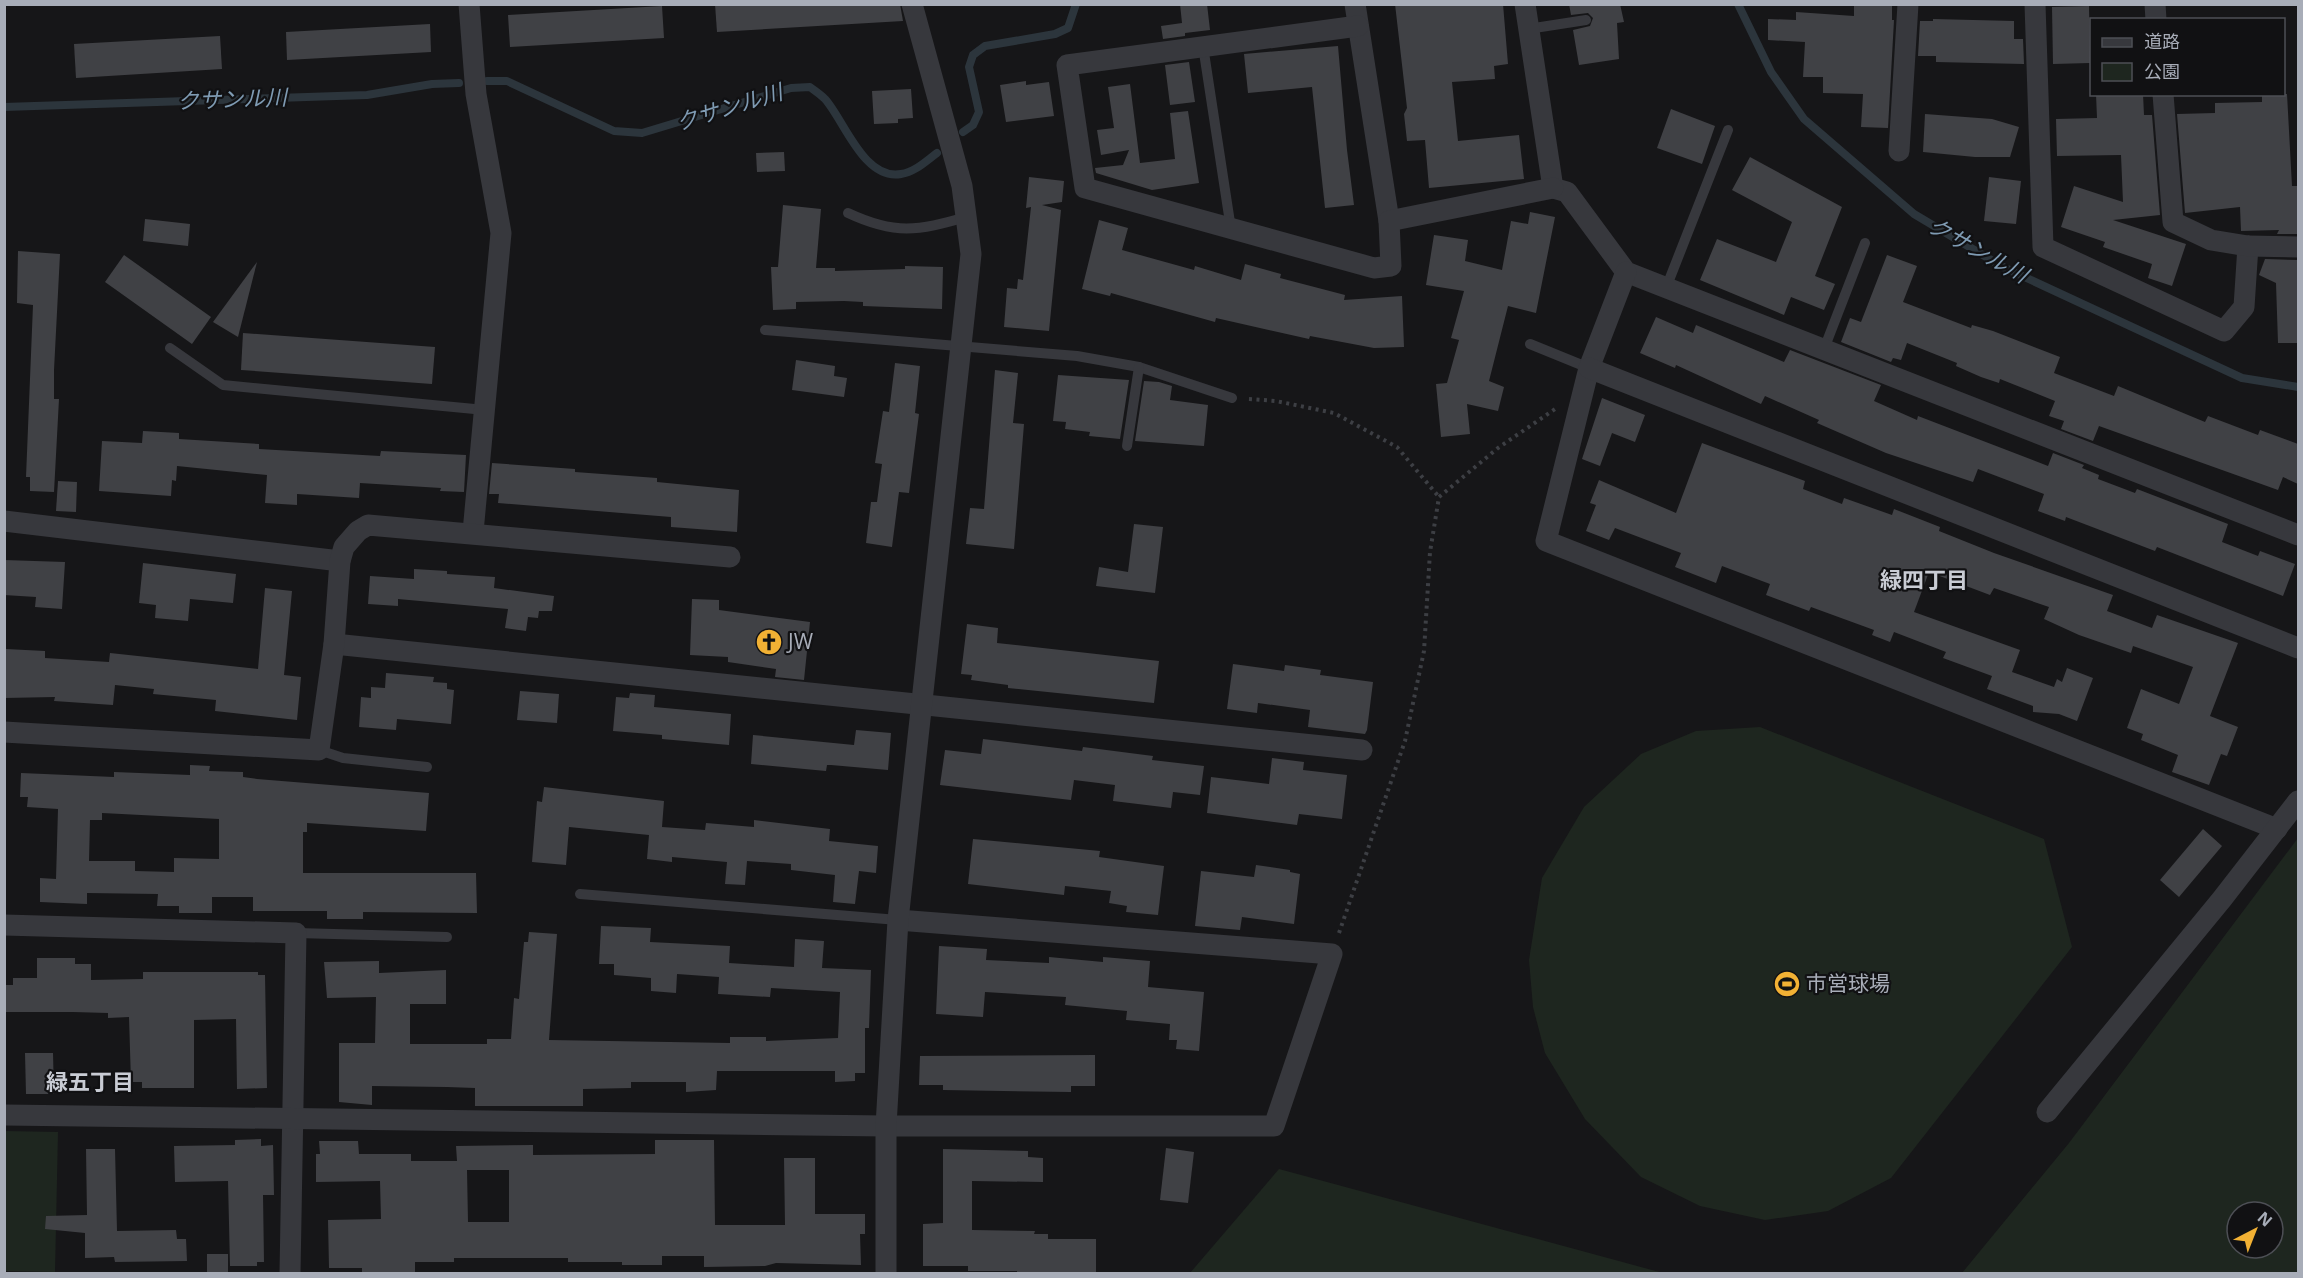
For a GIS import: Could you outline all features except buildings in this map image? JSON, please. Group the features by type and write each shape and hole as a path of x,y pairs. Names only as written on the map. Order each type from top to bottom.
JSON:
{"street":[{"path":"469,4 476,94 501,233 473,532"},
{"path":"886,1274 886,1126 898,920 971,254 962,186 912,4"},
{"path":"1355,4 1389,221 1391,266 1374,268 1085,189 1067,65 1358,26"},
{"path":"1525,4 1553,188"},
{"path":"1899,151 1908,4"},
{"path":"2035,4 2043,247 2224,331 2244,307 2248,246"},
{"path":"2163,96 2173,222 2211,240 2248,246 2298,247"},
{"path":"1389,221 1553,188 1567,192 1626,272 2298,535"},
{"path":"1626,272 1589,368 1546,541 2277,829"},
{"path":"1589,368 2298,648"},
{"path":"4,521 340,561"},
{"path":"4,732 319,750 334,644 340,561 344,547 357,531 368,525 473,532 730,557"},
{"path":"334,644 1362,750"},
{"path":"2047,1112 2298,801"},
{"path":"4,1115 886,1126 1274,1126 1332,954 898,920"},
{"path":"4,925 296,933 290,1274"}],"lane":[{"path":"1528,28 1586,20"},
{"path":"1203,46 1231,229"},
{"path":"1666,288 1728,130"},
{"path":"848,213 867,222 895,229 925,229 966,217"},
{"path":"1824,349 1865,243"},
{"path":"765,330 1077,356 1140,367 1232,398"},
{"path":"1530,344 1589,368"},
{"path":"170,348 223,385 485,410"},
{"path":"1127,446 1140,367"},
{"path":"319,750 343,758 427,767"},
{"path":"580,894 898,920"},
{"path":"296,933 447,938"}],"path":[{"path":"1332,954 1405,741 1424,651 1430,552 1439,497 1498,448 1584,388"},
{"path":"1232,398 1276,401 1334,413 1397,447 1439,497"}],"green space":[{"name":"市営球場","path":"1760,727 2044,839 2072,947 1891,1178 1828,1211 1765,1220 1700,1206 1641,1177 1585,1119 1545,1053 1533,1007 1529,960 1542,878 1584,807 1641,754 1696,731"},
{"path":"2298,838 2298,1273 1962,1273 2069,1143"},
{"path":"5,1131 58,1132 55,1272 5,1271"},
{"path":"1279,1169 1663,1273 1190,1273"}],"waterway":[{"name":"クサンル川","path":"963,132 973,125 979,112 969,67 973,55 985,46 1055,34 1068,28 1076,4"},
{"name":"クサンル川","path":"1738,4 1771,72 1804,119 1914,214 2003,267 2242,378 2298,387"},
{"name":"クサンル川","path":"487,81 507,81 614,131 642,133 791,88 810,87 825,99 856,147 876,168 888,174 906,173 937,153"},
{"name":"クサンル川","path":"4,107 367,95 432,84 459,83"}],"place":[{"name":"JW","path":"769,642"},
{"name":"市営球場","path":"1787,984"}],"district":[{"name":"緑四丁目","path":"1924,580"},
{"name":"緑五丁目","path":"90,1082"}]}
